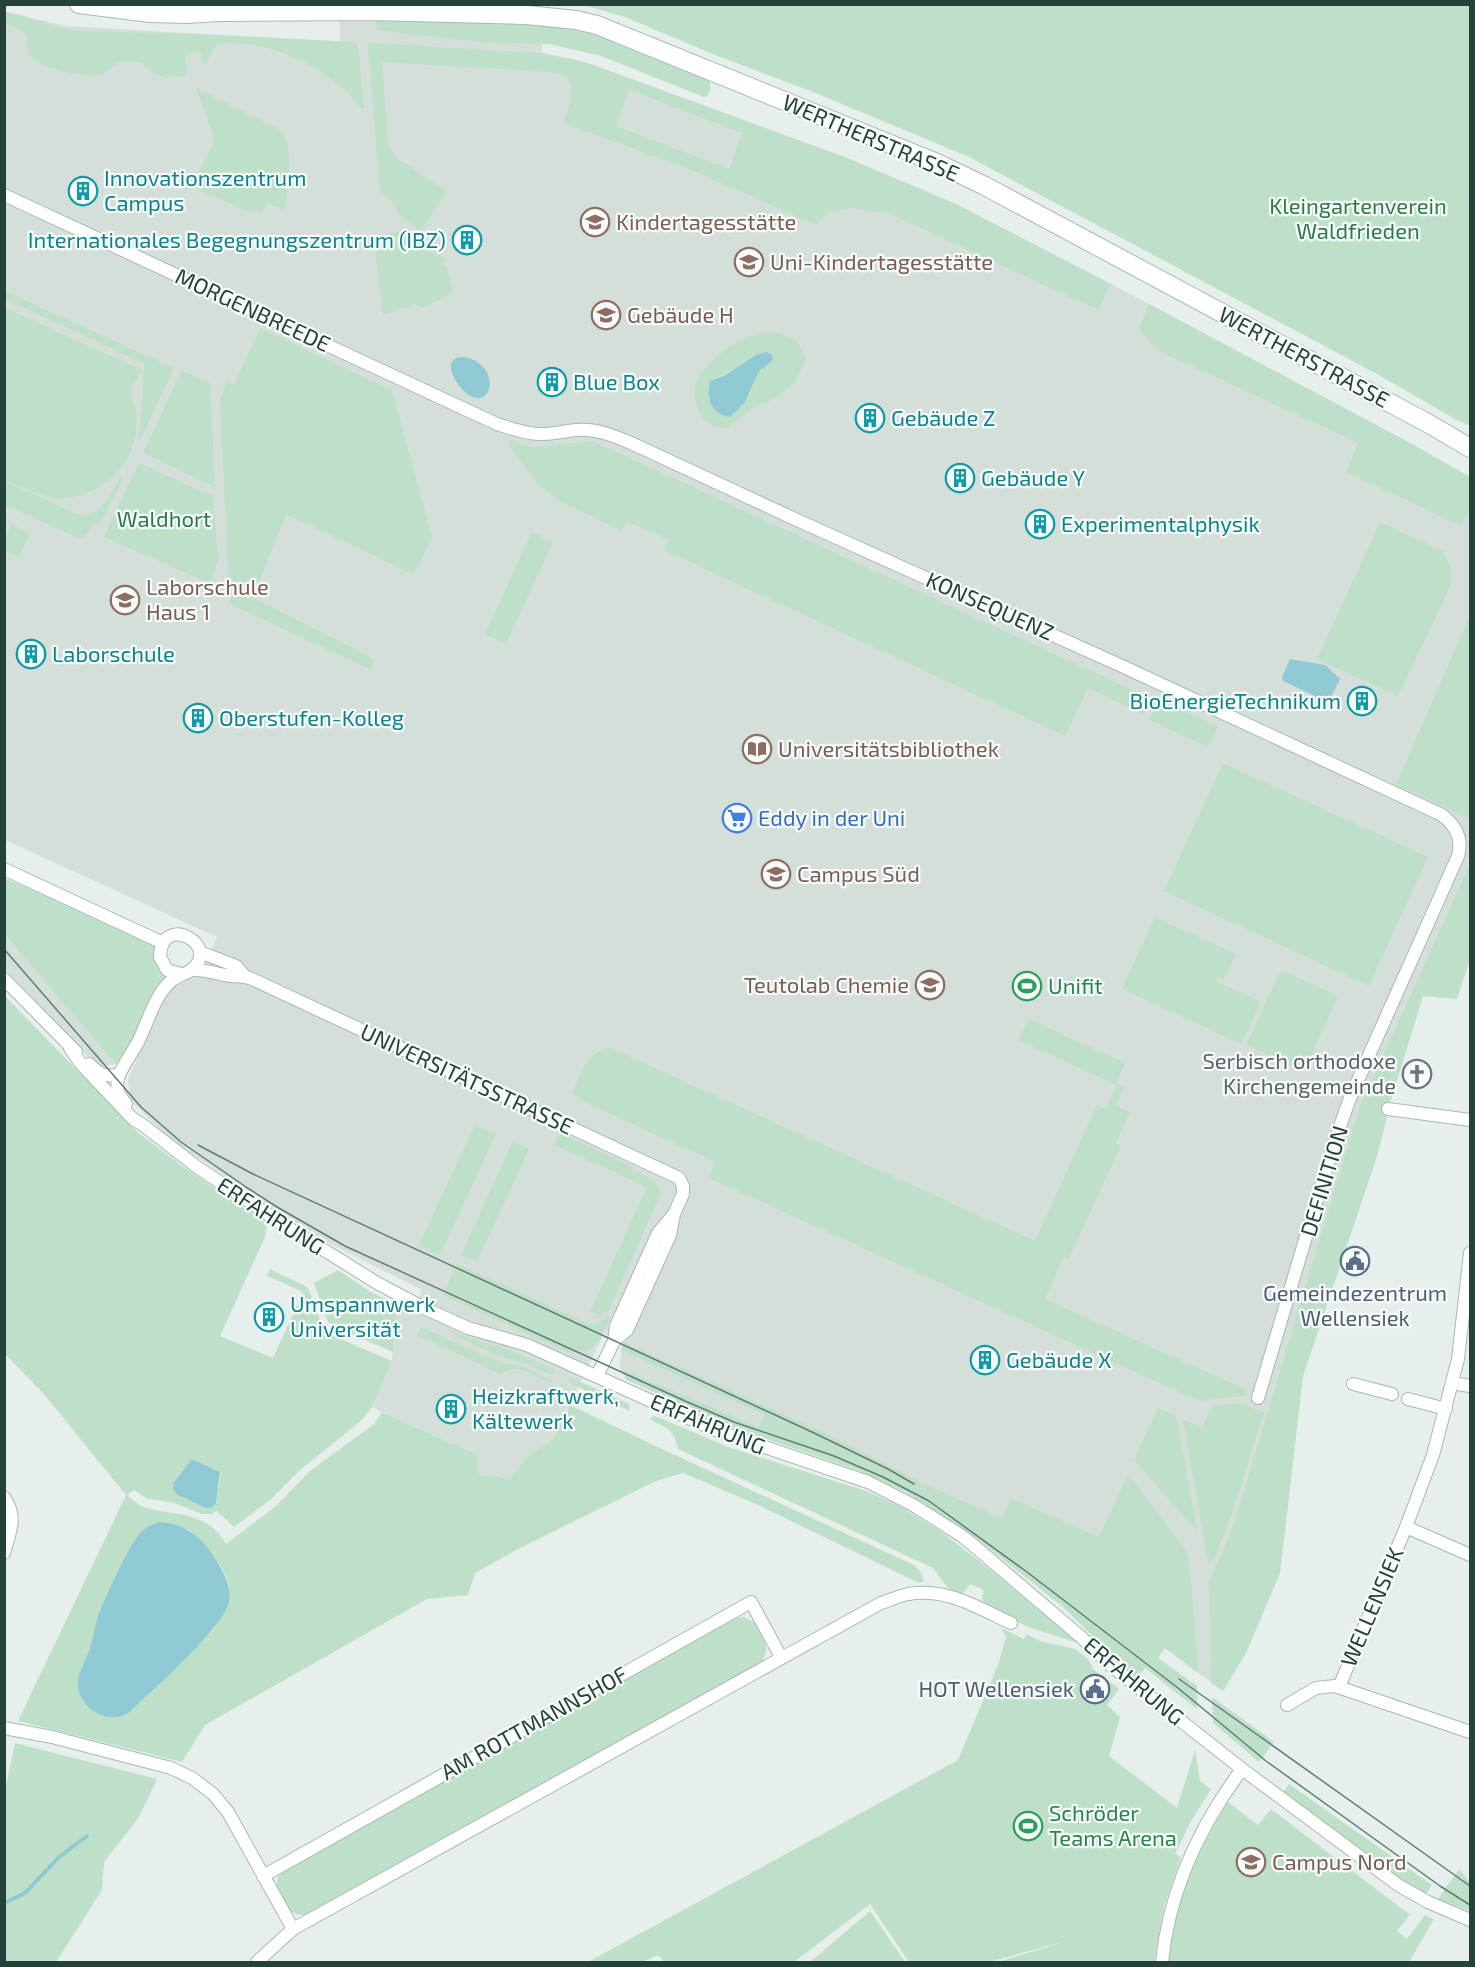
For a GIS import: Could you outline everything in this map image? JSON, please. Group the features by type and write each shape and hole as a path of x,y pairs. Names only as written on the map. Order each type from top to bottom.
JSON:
{"main road":[{"name":"WERTHERSTRASSE","path":"79,4 150,13 186,14 527,10 597,25 937,163 1431,424 1470,448"},
{"name":"WERTHERSTRASSE","path":"158,4 219,12"}],"street":[{"name":"MORGENBREEDE","path":"4,195 501,425"},
{"name":"KONSEQUENZ","path":"501,425 540,435 578,430 594,431 631,443 1442,815 1456,830 1459,838"},
{"name":"DEFINITION","path":"1258,1398 1332,1149 1350,1098 1458,856 1461,847 1459,838"},
{"path":"4,869 163,943"},
{"path":"143,1125 118,1093 119,1074 138,1042 159,996 171,981 187,972 199,959 200,952 195,941 185,935 173,936 163,943 160,950 162,964 174,974 187,972"},
{"name":"UNIVERSITÄTSSTRASSE","path":"200,952 236,966 246,976 679,1178 683,1186 681,1198 674,1214 662,1228 653,1244 616,1326 614,1341 597,1376"},
{"name":"UNIVERSITÄTSSTRASSE","path":"187,972 206,969 230,976 246,976"},
{"path":"4,979 70,1048 102,1074 106,1076 119,1074"},
{"path":"70,1048 81,1064 107,1092 133,1119 143,1125"},
{"path":"1388,1108 1470,1120"},
{"name":"ERFAHRUNG","path":"143,1125 197,1167 377,1283 424,1308 468,1328 527,1345 720,1432 868,1482 913,1505 962,1536 1081,1637 1110,1665 1242,1769 1398,1885 1428,1902 1470,1920"},
{"name":"WELLENSIEK","path":"1339,1687 1430,1464 1446,1409 1461,1342 1470,1253"},
{"path":"1452,1383 1470,1386"},
{"path":"1353,1384 1392,1394"},
{"path":"1408,1399 1446,1409"},
{"path":"4,1497 11,1507 13,1521 4,1553"},
{"name":"WELLENSIEK","path":"1406,1527 1470,1555"},
{"path":"257,1962 293,1929 881,1603 908,1594 940,1593 973,1599 1011,1623"},
{"name":"AM ROTTMANNSHOF","path":"263,1876 751,1602 781,1657"},
{"name":"WELLENSIEK","path":"1287,1705 1316,1688 1339,1687 1470,1732"},
{"path":"4,1728 52,1737 171,1768 192,1778 213,1794 228,1812 293,1929"},
{"path":"1162,1962 1171,1907 1185,1868 1207,1820 1242,1769"}],"shaded area":[{"name":"Campus Süd","path":"339,5 542,5 542,53 585,62 847,158 956,204 1111,284 1470,477 1470,959 1457,999 1423,996 1393,1093 1377,1156 1303,1376 1280,1573 1246,1653 1223,1691 1165,1648 825,1433 604,1333 553,1439 526,1458 509,1480 494,1474 491,1477 483,1476 478,1472 476,1466 478,1455 372,1407 392,1361 396,1313 413,1312 422,1290 325,1241 276,1210 172,1140 131,1101 128,1079 167,992 176,985 200,976 217,937 5,840 5,12 67,26 340,42"},
{"path":"4,935 116,1064 101,1066 91,1060 5,969"},
{"path":"621,1350 765,1415 759,1428 620,1368"}],"green space":[{"name":"Kleingartenverein Waldfrieden","path":"583,5 1470,5 1470,426 1377,374 969,157 625,17"},
{"path":"5,12 77,31 199,34 355,42 358,47 364,108 361,108 322,72 307,64 274,50 237,43 226,42 218,45 212,51 206,65 202,64 201,53 185,54 187,72 184,76 167,78 153,73 140,62 119,62 101,75 68,73 50,68 29,55 28,37 21,30 5,23"},
{"path":"377,19 487,21 569,29 595,35 709,81 711,89 704,97 601,56 549,44 483,42 377,30"},
{"path":"371,43 542,53 585,62 847,158 956,204 1111,284 1098,310 891,214 852,208 829,212 816,225 696,172 564,123 571,90 567,78 562,74 382,62 388,145 397,158 447,192 420,231 398,213 393,202 380,191 368,45","holes":["629,90 742,133 729,169 616,126"]},
{"path":"196,88 277,128 283,134 288,146 289,164 284,210 267,203 262,212 255,210 253,214 191,186 213,144 214,137"},
{"path":"399,232 414,244 423,242 446,259 442,264 447,267 453,293 422,308 415,304 383,315 375,247 388,246 387,233"},
{"path":"5,291 174,368 140,441 138,441 145,364 5,299"},
{"path":"1149,304 1470,477 1470,509 1461,526 1346,472 1358,443 1157,350 1139,329"},
{"path":"5,308 142,370 131,391 137,417 131,451 115,475 91,492 63,498 48,497 5,480"},
{"path":"260,328 392,390 432,537 414,575 286,514 253,597 374,659 371,670 230,604 220,400 226,382 234,385"},
{"path":"773,332 795,340 801,347 806,360 794,383 774,399 753,408 726,428 710,424 701,415 696,404 695,386 700,375 714,359 732,345 754,335","holes":["766,366 759,371 749,396 708,390 710,381 733,370"]},
{"path":"182,370 210,383 215,487 143,453"},
{"path":"510,440 531,447 593,441 1152,699 1144,714 1088,688 1065,736 664,550 669,540 627,521 622,531 561,502 538,485 508,444"},
{"name":"Waldhort","path":"139,463 213,496 218,560 211,584 104,537"},
{"path":"120,478 123,478 99,526 94,523 81,539 5,505 5,481 77,514 85,515 92,513 103,504"},
{"path":"1380,522 1443,551 1450,566 1450,587 1398,696 1317,659"},
{"path":"11,524 30,533 19,557 5,551 5,540"},
{"path":"532,532 553,542 506,644 485,634"},
{"path":"1470,615 1470,819 1396,785"},
{"path":"1159,699 1218,726 1208,747 1149,720"},
{"path":"1223,763 1428,857 1369,986 1164,891"},
{"path":"1470,864 1470,959 1457,999 1423,996 1393,1093 1377,1156 1303,1376 1280,1573 1246,1653 1223,1691 1211,1683 1209,1580 1236,1517 1359,1109"},
{"path":"4,878 156,943 155,963 168,979 136,1040 116,1064 5,935"},
{"path":"1155,917 1236,954 1224,979 1218,976 1216,981 1261,1002 1241,1044 1122,989"},
{"path":"1281,970 1338,996 1304,1071 1246,1045"},
{"path":"4,995 137,1132 263,1221 266,1228 265,1237 220,1336 273,1358 303,1292 267,1276 270,1269 309,1290 322,1326 329,1334 392,1361 372,1407 362,1420 300,1470 270,1500 234,1527 217,1511 202,1514 174,1503 146,1498 134,1490 127,1495 138,1504 146,1508 201,1520 218,1533 226,1544 275,1507 310,1471 374,1424 382,1412 478,1455 477,1465 481,1475 494,1474 509,1480 526,1458 553,1439 570,1405 914,1565 920,1571 924,1581 919,1583 758,1505 683,1473 656,1481 518,1549 475,1573 468,1595 427,1599 205,1725 182,1762 18,1721 126,1495 43,1393 5,1354","holes":["193,1459 221,1473 216,1503 206,1508 174,1492 174,1481","189,1530 215,1558 226,1576 229,1592 218,1622 212,1631 131,1711 84,1703 78,1688 81,1668 90,1648 99,1614 136,1539 140,1533"]},
{"path":"1029,1019 1125,1063 1116,1085 1018,1040"},
{"path":"611,1048 1035,1241 1097,1105 1106,1109 1117,1084 1124,1087 1116,1105 1130,1112 1116,1143 1121,1146 1069,1258 1064,1257 1045,1299 1238,1386 1247,1391 1245,1396 1199,1401 709,1178 715,1162 584,1102 572,1094 581,1071 590,1059 602,1050"},
{"path":"475,1125 496,1134 440,1255 419,1245"},
{"path":"563,1134 632,1166 633,1170 654,1180 661,1193 609,1310 599,1315 590,1312 647,1187 554,1145 557,1137"},
{"path":"513,1141 529,1149 477,1262 461,1255"},
{"path":"457,1264 593,1326 612,1314 599,1341 586,1353 574,1348 572,1354 443,1295"},
{"path":"338,1270 369,1291 413,1312 396,1314 393,1352 328,1322 314,1283"},
{"path":"421,1327 499,1362 519,1365 550,1380 548,1382 518,1369 512,1369 502,1375 417,1335"},
{"path":"455,1333 512,1351 555,1370 552,1375 522,1362 503,1358 454,1335"},
{"path":"624,1342 825,1433 928,1486 1002,1518 1011,1498 1099,1537 1128,1474 1189,1558 1198,1673 1165,1648 1158,1658 1197,1686 1197,1709 1145,1668 1136,1679 1063,1607 975,1537 906,1492 857,1470 731,1427 627,1380 620,1368 758,1427 765,1415 621,1350"},
{"path":"570,1377 629,1404 630,1411 567,1382"},
{"path":"1241,1403 1264,1413 1233,1511 1214,1559 1208,1562 1183,1419 1202,1428 1212,1407"},
{"path":"1158,1408 1176,1416 1197,1531 1134,1460"},
{"path":"655,1416 728,1447 866,1491 901,1507 940,1531 1078,1643 1031,1628 989,1609 983,1601 984,1590 970,1584 962,1594 957,1593 945,1584 933,1568 678,1449 672,1433 649,1419"},
{"path":"744,1617 754,1622 766,1645 766,1653 762,1661 751,1668 307,1915 291,1911 281,1900 277,1880 284,1869 736,1618"},
{"name":"Schröder Teams Arena","path":"1001,1628 1024,1639 1027,1634 1040,1641 1075,1649 1088,1659 1094,1670 1119,1689 1107,1705 1120,1717 1109,1756 1177,1808 1195,1750 1200,1781 1211,1789 1191,1821 1175,1854 1181,1857 1164,1906 1154,1962 998,1962 1069,1940 989,1962 909,1962 870,1904 794,1962 664,1962 658,1955 642,1962 588,1962 958,1760 998,1665 1006,1637"},
{"path":"1212,1697 1274,1742 1259,1762 1213,1723"},
{"path":"15,1743 157,1779 139,1817 104,1862 102,1890 56,1962 5,1962 4,1795"},
{"path":"1289,1784 1432,1885 1426,1894 1401,1880 1283,1792"},
{"name":"Campus Nord","path":"1228,1802 1258,1825 1271,1809 1410,1915 1397,1931 1407,1939 1425,1915 1434,1919 1409,1962 1169,1962 1175,1919 1188,1879"},
{"path":"1459,1869 1470,1882 1470,1911 1438,1899"},
{"path":"870,1911 905,1962 810,1962"}],"water":[{"path":"767,352 772,355 773,360 759,371 745,402 730,417 718,413 711,405 710,381 724,376 756,355"},
{"path":"463,357 476,362 485,369 489,379 486,395 480,398 471,396 461,388 453,376 451,363 456,358"},
{"path":"1290,659 1325,665 1340,679 1330,699 1325,701 1283,681 1282,677"},
{"path":"192,1459 220,1472 216,1503 211,1508 206,1508 176,1494 173,1489 174,1482"},
{"path":"159,1522 190,1531 202,1541 225,1576 230,1595 229,1601 224,1613 202,1642 131,1711 120,1716 105,1716 97,1713 83,1700 78,1687 80,1672 90,1648 98,1616 123,1561 140,1533"}],"waterway":[{"path":"4,1903 25,1893 59,1857 87,1836"}],"tram line":[{"path":"4,949 141,1107 181,1142 246,1187 345,1246 685,1401 734,1422 834,1456 883,1477 929,1501 1027,1572 1178,1688 1266,1761 1470,1905"},
{"path":"198,1145 253,1174 812,1432 914,1484"},
{"path":"1179,1679 1470,1886"}],"place":[{"name":"Innovationszentrum Campus","path":"83,191"},
{"name":"Kindertagesstätte","path":"595,222"},
{"name":"Internationales Begegnungszentrum (IBZ)","path":"467,240"},
{"name":"Uni-Kindertagesstätte","path":"749,262"},
{"name":"Gebäude H","path":"606,315"},
{"name":"Blue Box","path":"552,382"},
{"name":"Gebäude Z","path":"870,418"},
{"name":"Gebäude Y","path":"960,478"},
{"name":"Experimentalphysik","path":"1040,524"},
{"name":"Laborschule Haus 1","path":"125,600"},
{"name":"Laborschule","path":"31,654"},
{"name":"BioEnergieTechnikum","path":"1362,701"},
{"name":"Oberstufen-Kolleg","path":"198,718"},
{"name":"Universitätsbibliothek","path":"757,749"},
{"name":"Eddy in der Uni","path":"737,818"},
{"name":"Campus Süd","path":"776,874"},
{"name":"Teutolab Chemie","path":"930,985"},
{"name":"Unifit","path":"1027,986"},
{"name":"Serbisch orthodoxe Kirchengemeinde","path":"1417,1074"},
{"name":"Gemeindezentrum Wellensiek","path":"1355,1261"},
{"name":"Umspannwerk Universität","path":"269,1317"},
{"name":"Gebäude X","path":"985,1360"},
{"name":"Heizkraftwerk, Kältewerk","path":"451,1409"},
{"name":"HOT Wellensiek","path":"1095,1689"},
{"name":"Schröder Teams Arena","path":"1028,1826"},
{"name":"Campus Nord","path":"1251,1862"}]}
